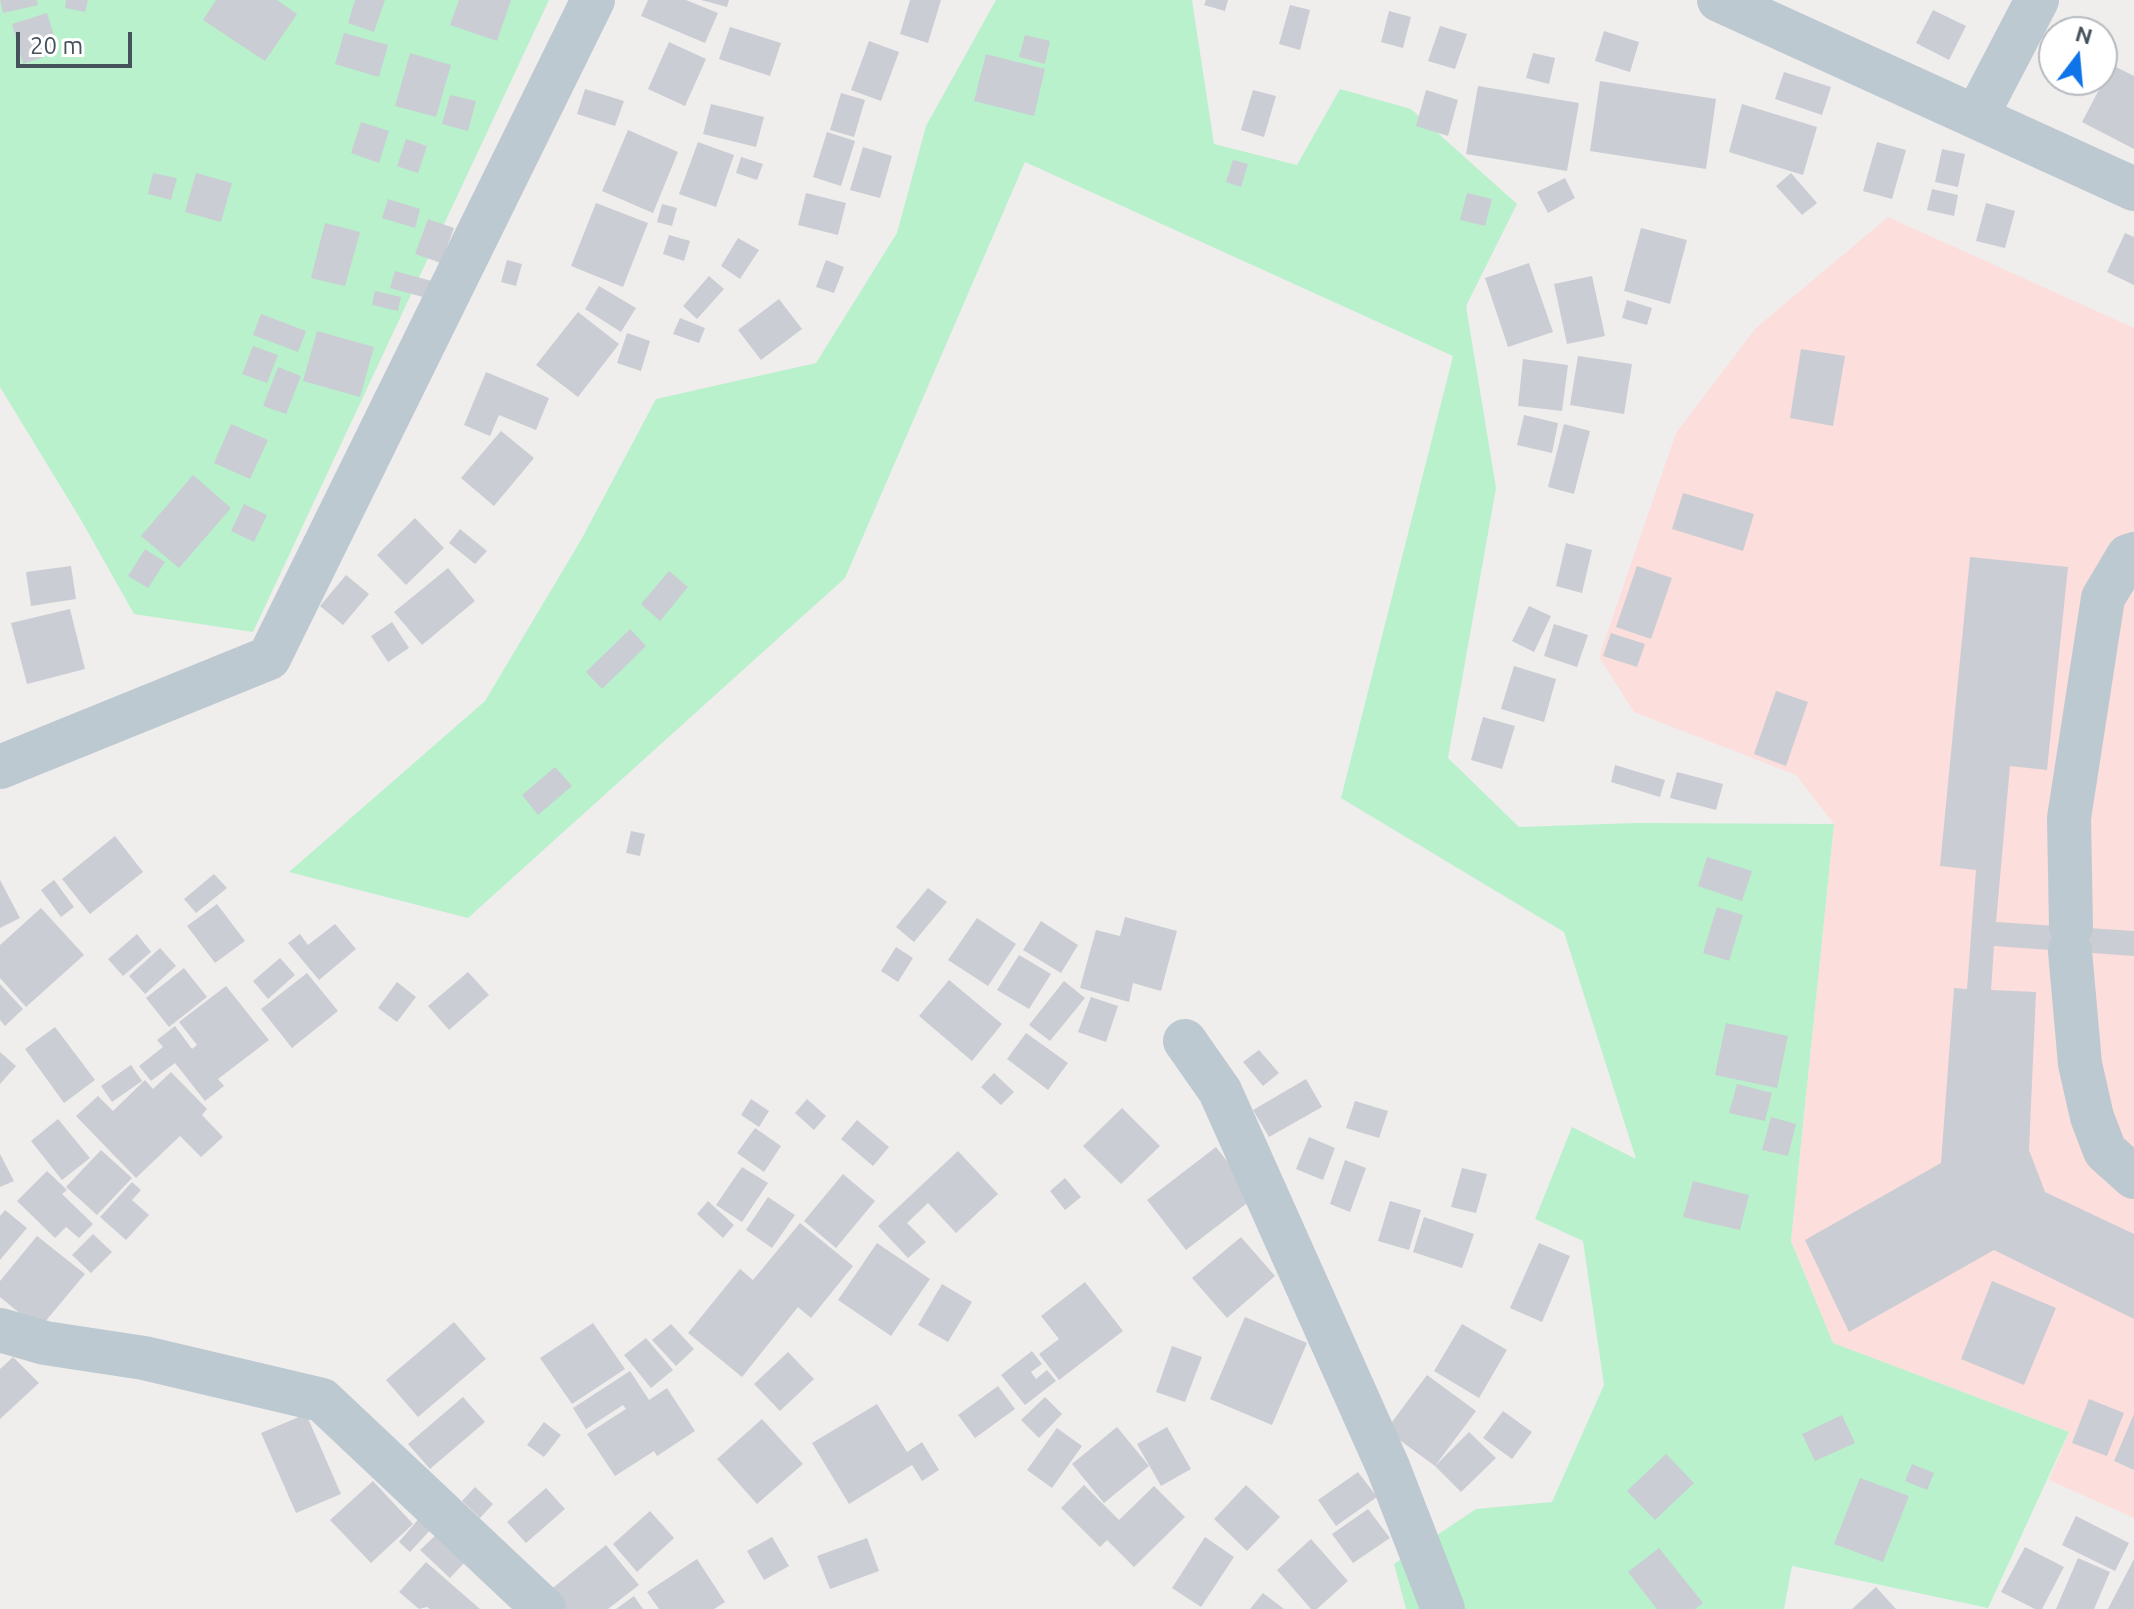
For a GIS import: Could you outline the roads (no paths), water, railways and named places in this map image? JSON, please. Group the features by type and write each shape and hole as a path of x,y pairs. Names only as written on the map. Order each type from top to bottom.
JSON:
{"street":[{"path":"0,767 269,658 593,0"},
{"path":"1719,0 2134,189"},
{"path":"1976,117 2037,0"},
{"path":"2134,554 2128,556 2103,598 2069,818 2070,939 2080,1064 2092,1117 2105,1151 2134,1177"},
{"path":"1185,1041 1220,1091 1388,1467 1443,1609"},
{"path":"0,1330 45,1343 144,1358 322,1400 544,1609"}]}
